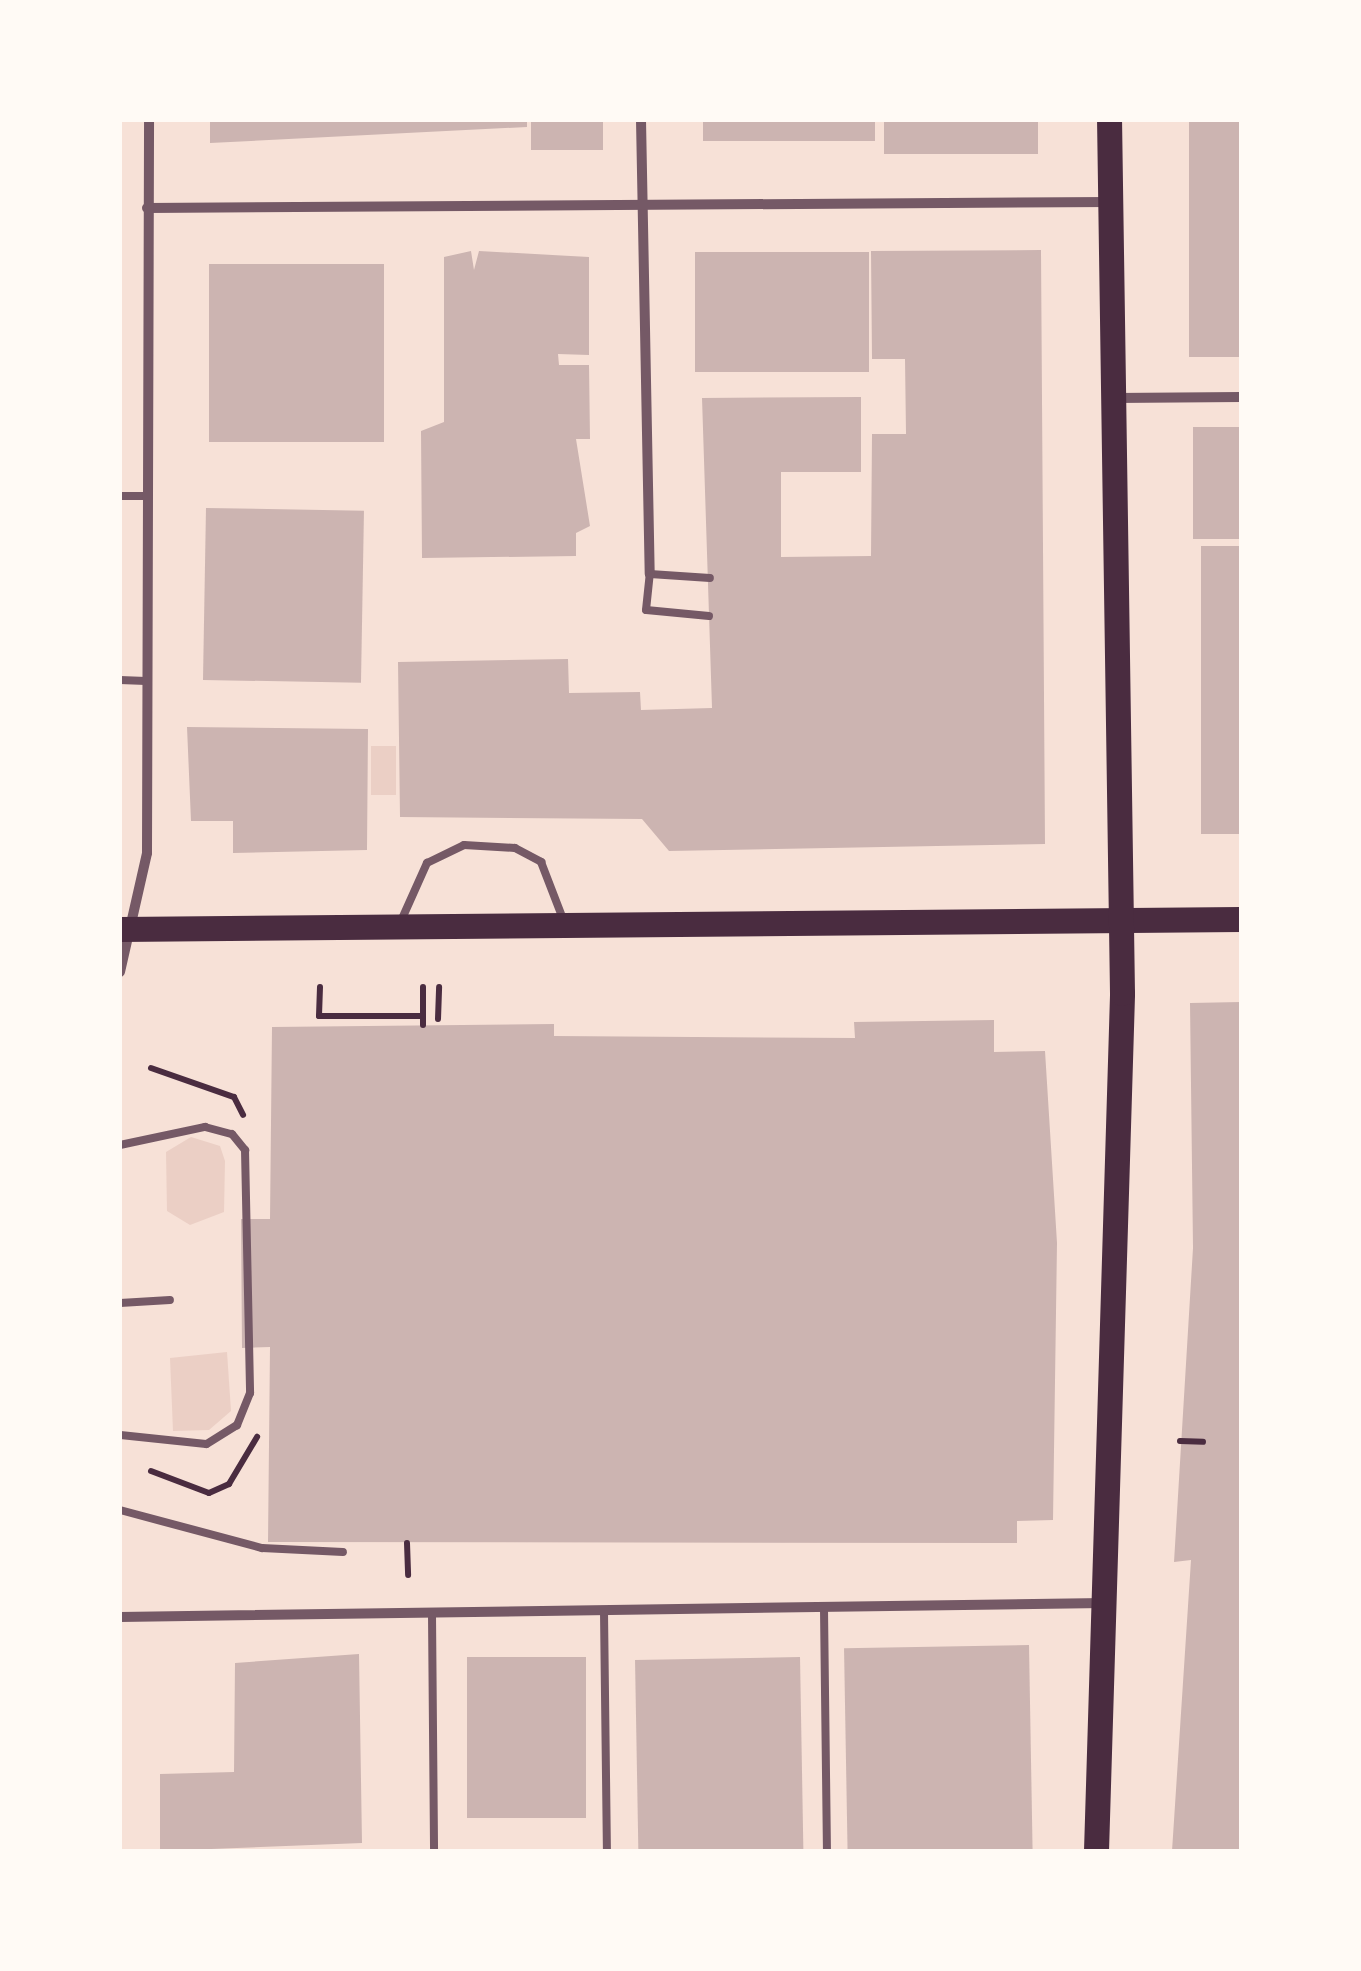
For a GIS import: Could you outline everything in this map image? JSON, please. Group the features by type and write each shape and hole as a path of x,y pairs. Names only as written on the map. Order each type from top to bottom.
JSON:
{"main road":[{"path":"1096,1851 1107,1603 1122,921 1109,120"},
{"path":"126,929 1241,919"}],"street":[{"path":"120,972 126,929 147,853 149,120"},
{"path":"642,120 650,574"},
{"path":"147,208 1110,202"},
{"path":"1114,398 1241,397"},
{"path":"120,1617 1107,1603"}],"lane":[{"path":"120,496 146,496"},
{"path":"709,616 646,610 650,574 710,578"},
{"path":"120,680 146,681"},
{"path":"398,926 427,863 464,845 515,848 540,862 565,923"},
{"path":"120,1145 204,1127 232,1134 245,1150 250,1393 236,1425 206,1444 120,1435"},
{"path":"120,1303 170,1300"},
{"path":"120,1510 262,1548 343,1552"},
{"path":"824,1609 827,1851"},
{"path":"604,1612 607,1851"},
{"path":"432,1615 434,1851"}],"path":[{"path":"320,987 319,1016 423,1020 422,986"},
{"path":"438,1019 439,986"},
{"path":"1180,1441 1202,1442"},
{"path":"408,1544 408,1575"}],"shaded area":[{"path":"371,746 396,746 396,795 371,795"},
{"path":"191,1137 220,1146 225,1161 224,1212 190,1225 167,1211 166,1152"},
{"path":"227,1352 231,1411 209,1430 173,1431 170,1358"}],"building":[{"path":"210,120 527,120 527,127 210,143"},
{"path":"531,120 603,120 603,150 531,150"},
{"path":"703,120 875,120 875,141 703,141"},
{"path":"884,120 1038,120 1038,154 884,154"},
{"path":"1189,120 1241,120 1241,357 1189,357"},
{"path":"1041,250 1045,844 669,851 642,819 400,817 398,662 568,659 569,693 640,692 641,710 712,708 702,398 861,397 861,472 781,472 781,557 871,556 872,434 906,434 905,359 872,359 871,251"},
{"path":"471,251 474,270 479,251 589,257 589,355 558,354 559,365 589,365 590,439 576,439 590,526 576,533 576,556 422,558 421,431 444,422 444,257"},
{"path":"695,252 869,252 869,372 695,372"},
{"path":"209,264 384,264 384,442 209,442"},
{"path":"1193,427 1241,427 1241,539 1193,539"},
{"path":"206,508 364,511 361,683 203,680"},
{"path":"1201,546 1241,546 1241,834 1201,834"},
{"path":"187,727 368,729 367,850 233,853 233,821 191,821"},
{"path":"1241,1002 1241,1851 1172,1851 1191,1560 1174,1562 1193,1248 1190,1003"},
{"path":"994,1020 994,1052 1045,1051 1057,1243 1053,1520 1017,1521 1017,1543 268,1542 270,1347 242,1348 241,1219 270,1219 272,1027 554,1024 554,1036 855,1038 854,1022"},
{"path":"1029,1645 1033,1851 848,1851 844,1648"},
{"path":"359,1654 362,1843 160,1851 160,1774 234,1772 235,1663"},
{"path":"467,1657 586,1657 586,1818 467,1818"},
{"path":"800,1657 803,1851 638,1851 635,1660"}]}
